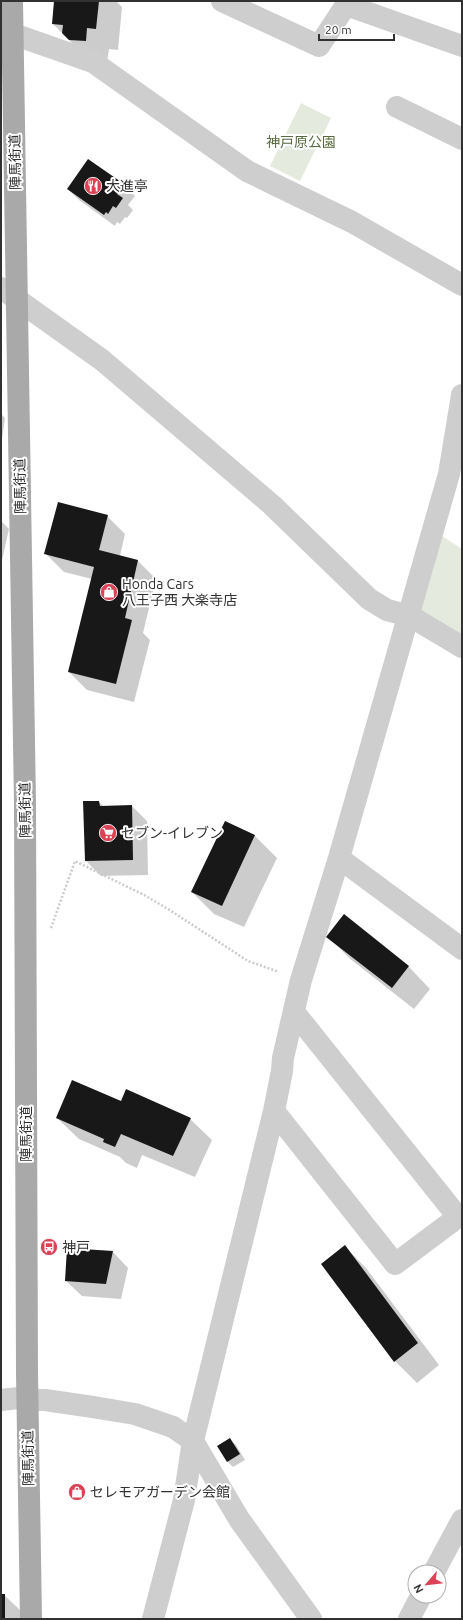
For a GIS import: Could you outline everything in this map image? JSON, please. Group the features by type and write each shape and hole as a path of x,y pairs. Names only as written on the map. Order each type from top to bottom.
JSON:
{"main road":[{"name":"陣馬街道","path":"12,1 13,34 9,294 25,789 27,1399 31,1619"}],"street":[{"path":"222,1 319,46 346,5 462,46"},
{"path":"13,34 93,62 247,171 352,222 462,284"},
{"path":"397,107 462,139"},
{"path":"9,294 102,360 272,504 369,598 387,610 410,616 462,647"},
{"path":"153,1619 184,1500 193,1441 274,1111 283,1058 301,980 339,858 410,616 449,474 462,395"},
{"path":"339,858 462,949"},
{"path":"274,1111 395,1264 458,1217 294,1012"},
{"path":"1,1400 27,1399 59,1402 135,1414 173,1427 193,1441 239,1519 311,1619"},
{"path":"438,1564 462,1520"},
{"path":"409,1619 417,1604"}],"path":[{"path":"26,952 47,939 75,861 162,905 248,961 301,980"}],"green space":[{"name":"神戸原公園","path":"301,103 331,118 300,181 270,166"},
{"path":"433,530 462,549 462,647 410,616"}],"building":[{"path":"54,1 99,1 96,29 87,28 86,41 69,40 62,33 63,25 52,24"},
{"path":"88,159 124,184 117,194 123,198 116,208 113,206 108,214 106,212 104,215 67,189"},
{"name":"Honda Cars 八王子西 大楽寺店","path":"58,502 108,515 99,550 138,560 125,618 132,620 116,684 68,672 94,567 44,554"},
{"name":"セブン-イレブン","path":"83,801 99,801 100,806 132,805 133,860 85,861"},
{"path":"225,821 255,835 222,906 191,892"},
{"path":"344,914 409,966 392,988 326,937"},
{"path":"72,1080 121,1101 126,1089 191,1118 173,1156 121,1134 115,1147 103,1142 104,1139 56,1118"},
{"path":"345,1245 418,1343 394,1362 321,1264"},
{"path":"67,1248 113,1251 106,1284 65,1281"},
{"path":"230,1438 240,1454 227,1462 217,1446"},
{"path":"1,1594 5,1594 5,1619 1,1619"}],"place":[{"name":"大進亭","path":"93,186"},
{"name":"Honda Cars 八王子西 大楽寺店","path":"109,592"},
{"name":"セブン-イレブン","path":"108,833"},
{"name":"神戸","path":"49,1247"},
{"name":"セレモアガーデン会館","path":"77,1492"}]}
